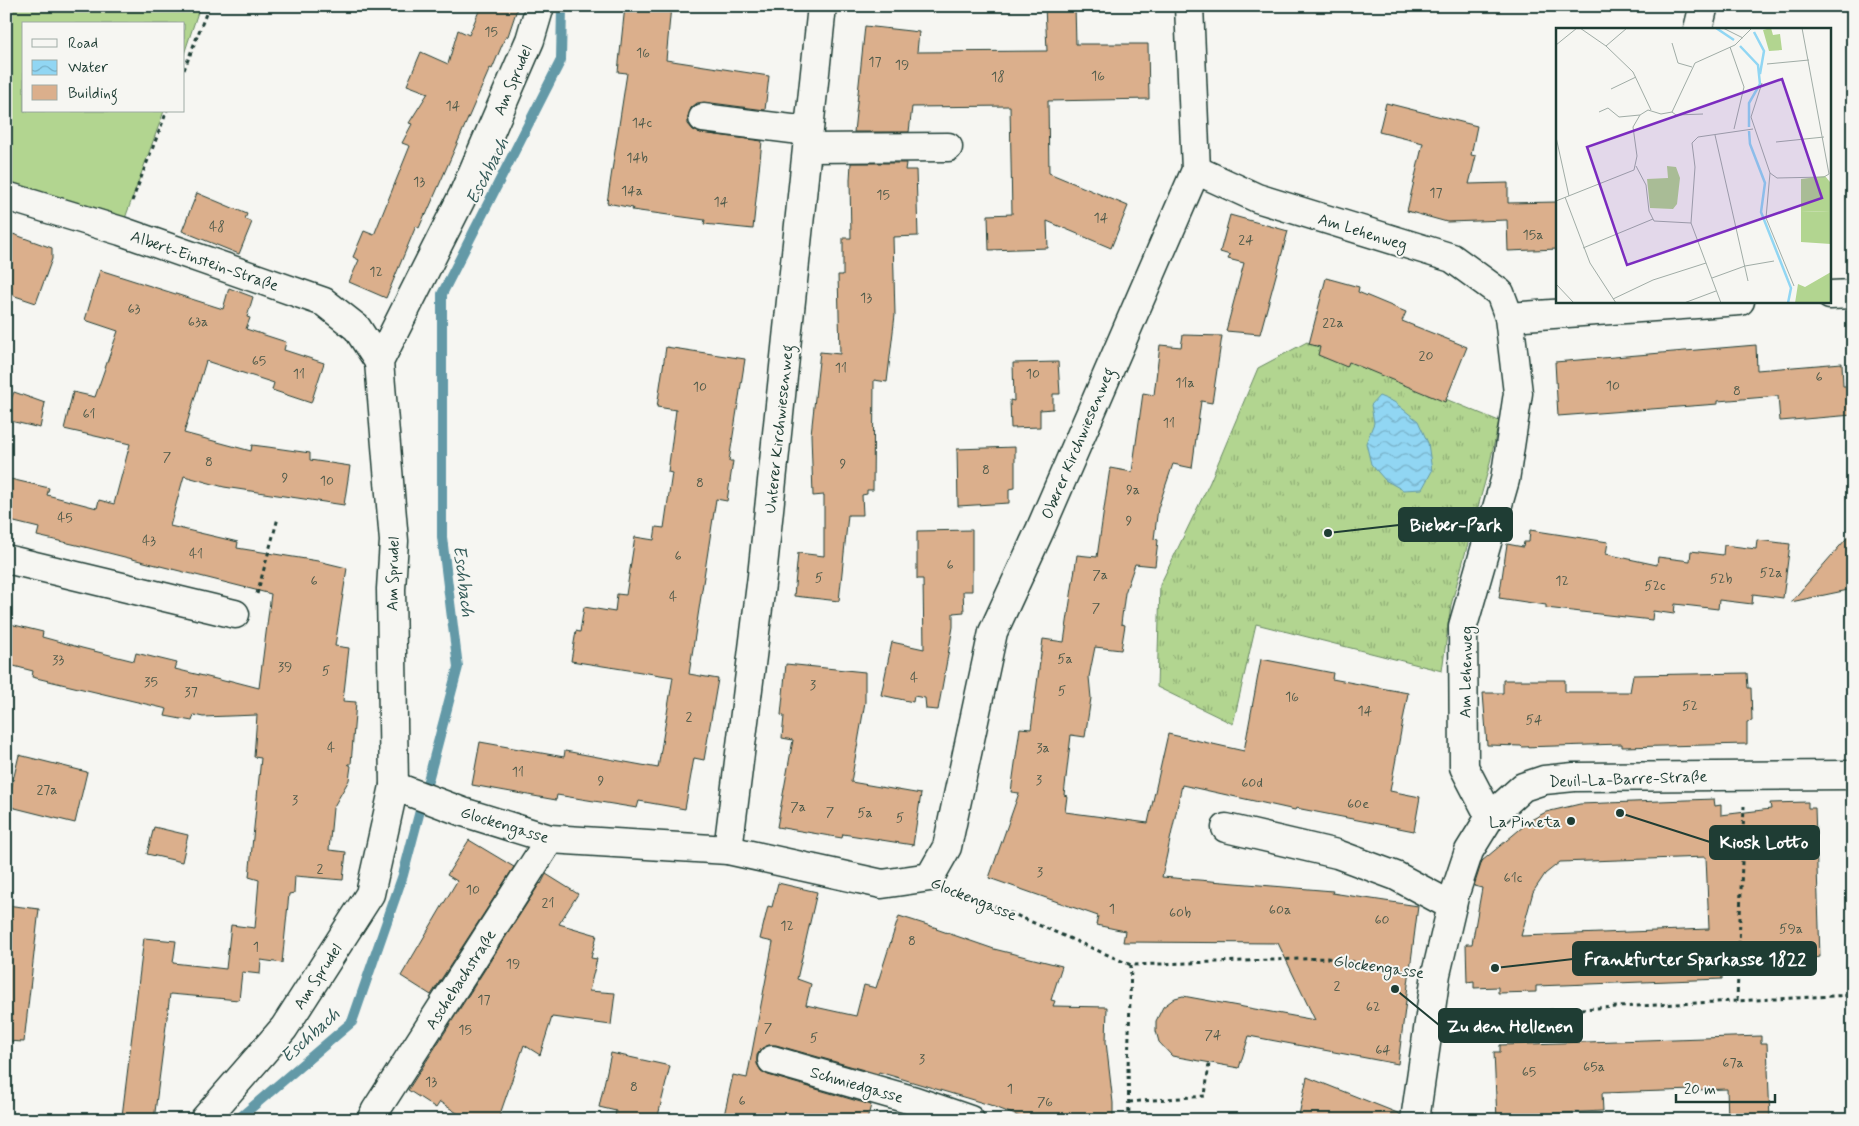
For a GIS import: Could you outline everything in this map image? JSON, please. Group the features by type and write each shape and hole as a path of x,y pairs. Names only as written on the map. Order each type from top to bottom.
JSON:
{"street":[{"name":"Am Sprudel","path":"204,1120 284,1028 370,894 394,786 391,589 394,542 379,362 463,195 530,40 540,6"},
{"name":"Unterer Kirchwiesenweg","path":"728,850 762,576 822,6"},
{"name":"Oberer Kirchwiesenweg","path":"930,877 947,847 993,632 1040,530 1196,170 1189,6"},
{"path":"703,118 808,140 948,147"},
{"name":"Am Lehenweg","path":"1196,170 1257,198 1452,258 1500,294 1509,317 1518,393 1506,480 1463,626 1464,767 1490,817"},
{"name":"Albert-Einstein-Straße","path":"6,196 120,231 324,302 357,328 379,362"},
{"path":"1832,295 1853,294"},
{"path":"1509,317 1730,302"},
{"path":"6,559 235,614"},
{"name":"Deuil-La-Barre-Straße","path":"1415,1120 1436,974 1452,906 1469,851 1490,817 1523,787 1544,780 1574,777 1853,775"},
{"name":"Glockengasse","path":"394,786 463,812 550,839 728,850 882,884 930,877"},
{"path":"1226,828 1337,854 1396,876 1452,906"},
{"name":"Aschebachstraße","path":"371,1120 550,839"},
{"name":"Schmiedgasse","path":"772,1060 970,1120"}],"path":[{"path":"185,67 209,6"},
{"path":"120,231 168,112"},
{"path":"235,614 255,600 278,518"},
{"path":"1737,1001 1746,776"},
{"name":"Glockengasse","path":"930,877 1131,965 1327,958 1436,974"},
{"path":"1129,1120 1128,1068 1131,965"},
{"path":"1430,1016 1853,995"},
{"path":"1129,1102 1205,1096 1209,1063"}],"green space":[{"path":"6,6 200,6 185,51 185,22 22,22 22,112 164,112 124,221 6,204"},
{"path":"1307,342 1499,421 1489,467 1451,605 1442,671 1256,624 1233,724 1157,687 1160,585 1210,482 1258,368"}],"water":[{"path":"1379,396 1394,402 1418,421 1428,443 1432,471 1422,489 1403,490 1385,480 1371,464 1366,443 1374,423 1371,405"}],"building":[{"path":"481,6 518,6 508,36 505,38 492,69 490,68 426,215 419,228 416,226 386,298 349,282 359,260 353,257 364,231 374,235 410,146 402,143 412,124 409,123 428,93 407,85 421,52 448,64 458,30 469,35"},
{"path":"625,6 671,6 666,60 769,76 765,110 704,102 697,103 691,108 688,117 688,124 693,130 701,133 762,141 753,229 704,224 705,220 632,210 633,208 607,203 627,73 618,72"},
{"path":"1045,6 1075,6 1076,44 1148,44 1149,99 1048,101 1049,173 1128,206 1111,248 1047,221 1048,248 989,250 988,215 1012,214 1010,106 912,107 909,132 854,132 865,26 919,32 917,52 1047,51"},
{"path":"1386,103 1477,126 1471,155 1476,156 1469,184 1508,183 1508,203 1556,202 1556,249 1508,251 1507,220 1447,222 1407,211 1423,143 1379,132"},
{"path":"851,163 906,163 905,170 916,170 918,236 893,237 895,315 887,382 874,380 873,490 867,490 867,494 862,495 863,515 848,515 839,601 794,596 798,553 824,556 824,495 813,496 811,434 820,352 840,354 838,275 843,275 843,238 851,238"},
{"path":"197,193 247,214 245,219 252,222 239,254 182,231"},
{"path":"1230,215 1288,231 1260,334 1226,331 1244,263 1228,259 1230,255 1220,252"},
{"path":"13,234 52,248 52,259 36,303 6,293 6,254"},
{"path":"100,270 223,309 229,288 253,297 247,317 250,318 246,329 286,342 284,350 324,363 311,403 272,390 274,383 206,361 184,433 251,451 252,445 310,453 310,460 350,466 344,505 224,487 184,476 170,526 238,542 237,548 318,561 347,568 335,646 349,648 343,701 356,702 351,764 348,764 351,766 349,780 333,808 329,850 346,852 343,880 295,876 294,893 289,894 282,963 261,960 260,974 242,972 239,1000 170,994 154,1120 122,1116 144,938 176,941 173,963 226,969 231,925 255,928 259,880 249,877 261,758 254,757 257,715 203,717 194,715 192,721 165,716 167,709 32,677 33,671 6,664 6,623 43,632 42,637 82,648 134,661 136,653 177,663 175,669 259,688 271,594 37,536 39,528 6,520 6,478 49,488 47,495 97,508 99,500 114,504 130,444 64,429 73,392 95,397 118,331 85,320"},
{"path":"1326,278 1359,287 1358,292 1406,312 1402,321 1467,347 1445,402 1349,362 1347,367 1318,355 1320,347 1309,344"},
{"path":"1183,335 1222,336 1212,403 1201,401 1192,468 1173,464 1158,508 1154,539 1158,540 1155,566 1135,564 1125,593 1121,624 1125,625 1121,650 1095,647 1089,677 1091,698 1085,737 1071,735 1064,795 1067,796 1065,812 1148,823 1168,734 1244,751 1261,659 1333,673 1332,679 1408,693 1390,791 1420,797 1414,831 1296,808 1295,810 1182,785 1162,877 1333,891 1332,893 1418,906 1398,1064 1249,1036 1239,1068 1172,1056 1159,1042 1156,1021 1163,1007 1175,998 1183,996 1315,1020 1278,943 1123,942 1125,931 1096,925 1098,916 989,878 1019,793 1011,792 1020,728 1031,729 1043,639 1064,642 1077,555 1097,557 1110,468 1132,472 1143,393 1154,395 1160,345 1181,347"},
{"path":"1756,345 1757,370 1842,363 1843,386 1853,386 1853,415 1780,421 1778,396 1718,401 1718,404 1558,416 1555,362"},
{"path":"666,347 745,359 729,461 733,461 727,501 716,499 689,674 718,679 704,760 694,758 685,809 639,801 637,808 557,795 556,800 472,785 480,742 564,757 565,751 658,768 673,677 571,661 576,631 580,632 584,607 615,612 617,594 626,595 635,537 654,540 656,527 664,528 672,473 668,472 676,410 657,407"},
{"path":"1058,362 1060,394 1053,394 1053,409 1040,410 1040,427 1011,428 1010,400 1014,401 1013,363"},
{"path":"14,392 45,403 40,428 6,420 6,412"},
{"path":"1015,447 1015,488 1009,489 1009,503 958,506 957,449"},
{"path":"972,530 972,591 963,591 964,612 953,613 953,627 938,710 926,709 925,698 914,696 913,702 881,695 892,642 924,649 923,579 917,579 917,531"},
{"path":"1530,530 1608,542 1606,554 1657,565 1658,557 1690,561 1691,551 1723,555 1724,545 1756,549 1757,540 1790,544 1783,598 1753,594 1752,604 1719,600 1718,609 1675,604 1674,614 1653,611 1652,620 1546,608 1546,605 1499,598 1507,544 1523,547 1524,542 1529,542"},
{"path":"1853,531 1853,589 1791,602"},
{"path":"786,664 865,672 865,702 851,782 921,794 913,845 843,834 842,838 777,827 793,740 782,738 784,716 781,715"},
{"path":"1747,673 1748,688 1751,688 1752,721 1747,722 1747,744 1622,747 1622,744 1522,747 1487,745 1483,693 1503,693 1503,680 1565,680 1565,692 1630,692 1633,675"},
{"path":"19,755 87,772 75,823 7,806"},
{"path":"1714,799 1715,806 1721,805 1721,815 1771,809 1770,803 1808,802 1808,808 1815,808 1820,957 1814,958 1814,963 1728,967 1728,972 1722,972 1722,979 1536,986 1536,992 1498,993 1498,987 1474,988 1474,981 1467,982 1466,944 1472,944 1482,888 1474,886 1482,861 1531,820 1546,812 1580,804","holes":["1706,857 1709,929 1521,936 1533,892 1545,874 1560,862"]},
{"path":"154,827 188,835 182,862 147,854"},
{"path":"469,840 514,867 431,995 401,976 457,881 447,875"},
{"path":"546,874 578,894 559,924 597,935 591,958 597,959 589,991 615,993 611,1025 552,1017 540,1055 524,1045 498,1120 468,1120 440,1102 436,1108 408,1090"},
{"path":"778,883 817,892 797,979 811,984 806,1005 856,1016 864,985 876,988 899,916 994,949 1062,966 1051,1000 1055,1001 1053,1006 1107,1007 1106,1042 1113,1103 1113,1120 1028,1120 990,1105 879,1072 878,1074 776,1045 769,1045 762,1048 757,1055 757,1064 761,1071 768,1075 871,1105 867,1120 723,1120 733,1075 747,1078 773,942 760,939 768,906 772,907"},
{"path":"6,905 39,909 24,1042 6,1041"},
{"path":"1761,1036 1761,1043 1767,1043 1770,1120 1728,1120 1727,1089 1602,1093 1603,1111 1540,1114 1540,1120 1497,1120 1494,1052 1500,1052 1500,1045"},
{"path":"611,1053 670,1066 657,1120 629,1120 615,1116 616,1111 599,1107"},
{"path":"1307,1077 1400,1114 1400,1120 1298,1120"}],"waterway":[{"name":"Eschbach","path":"237,1120 352,1022 403,875 458,667 442,537 442,294 561,60 562,6"}],"place":[{"name":"Bieber-Park","path":"1328,533"},
{"name":"Kiosk Lotto","path":"1620,813"},
{"name":"La Pineta","path":"1571,821"},
{"name":"Frankfurter Sparkasse 1822","path":"1495,968"},
{"name":"Zu den Hellenen","path":"1395,989"}]}
